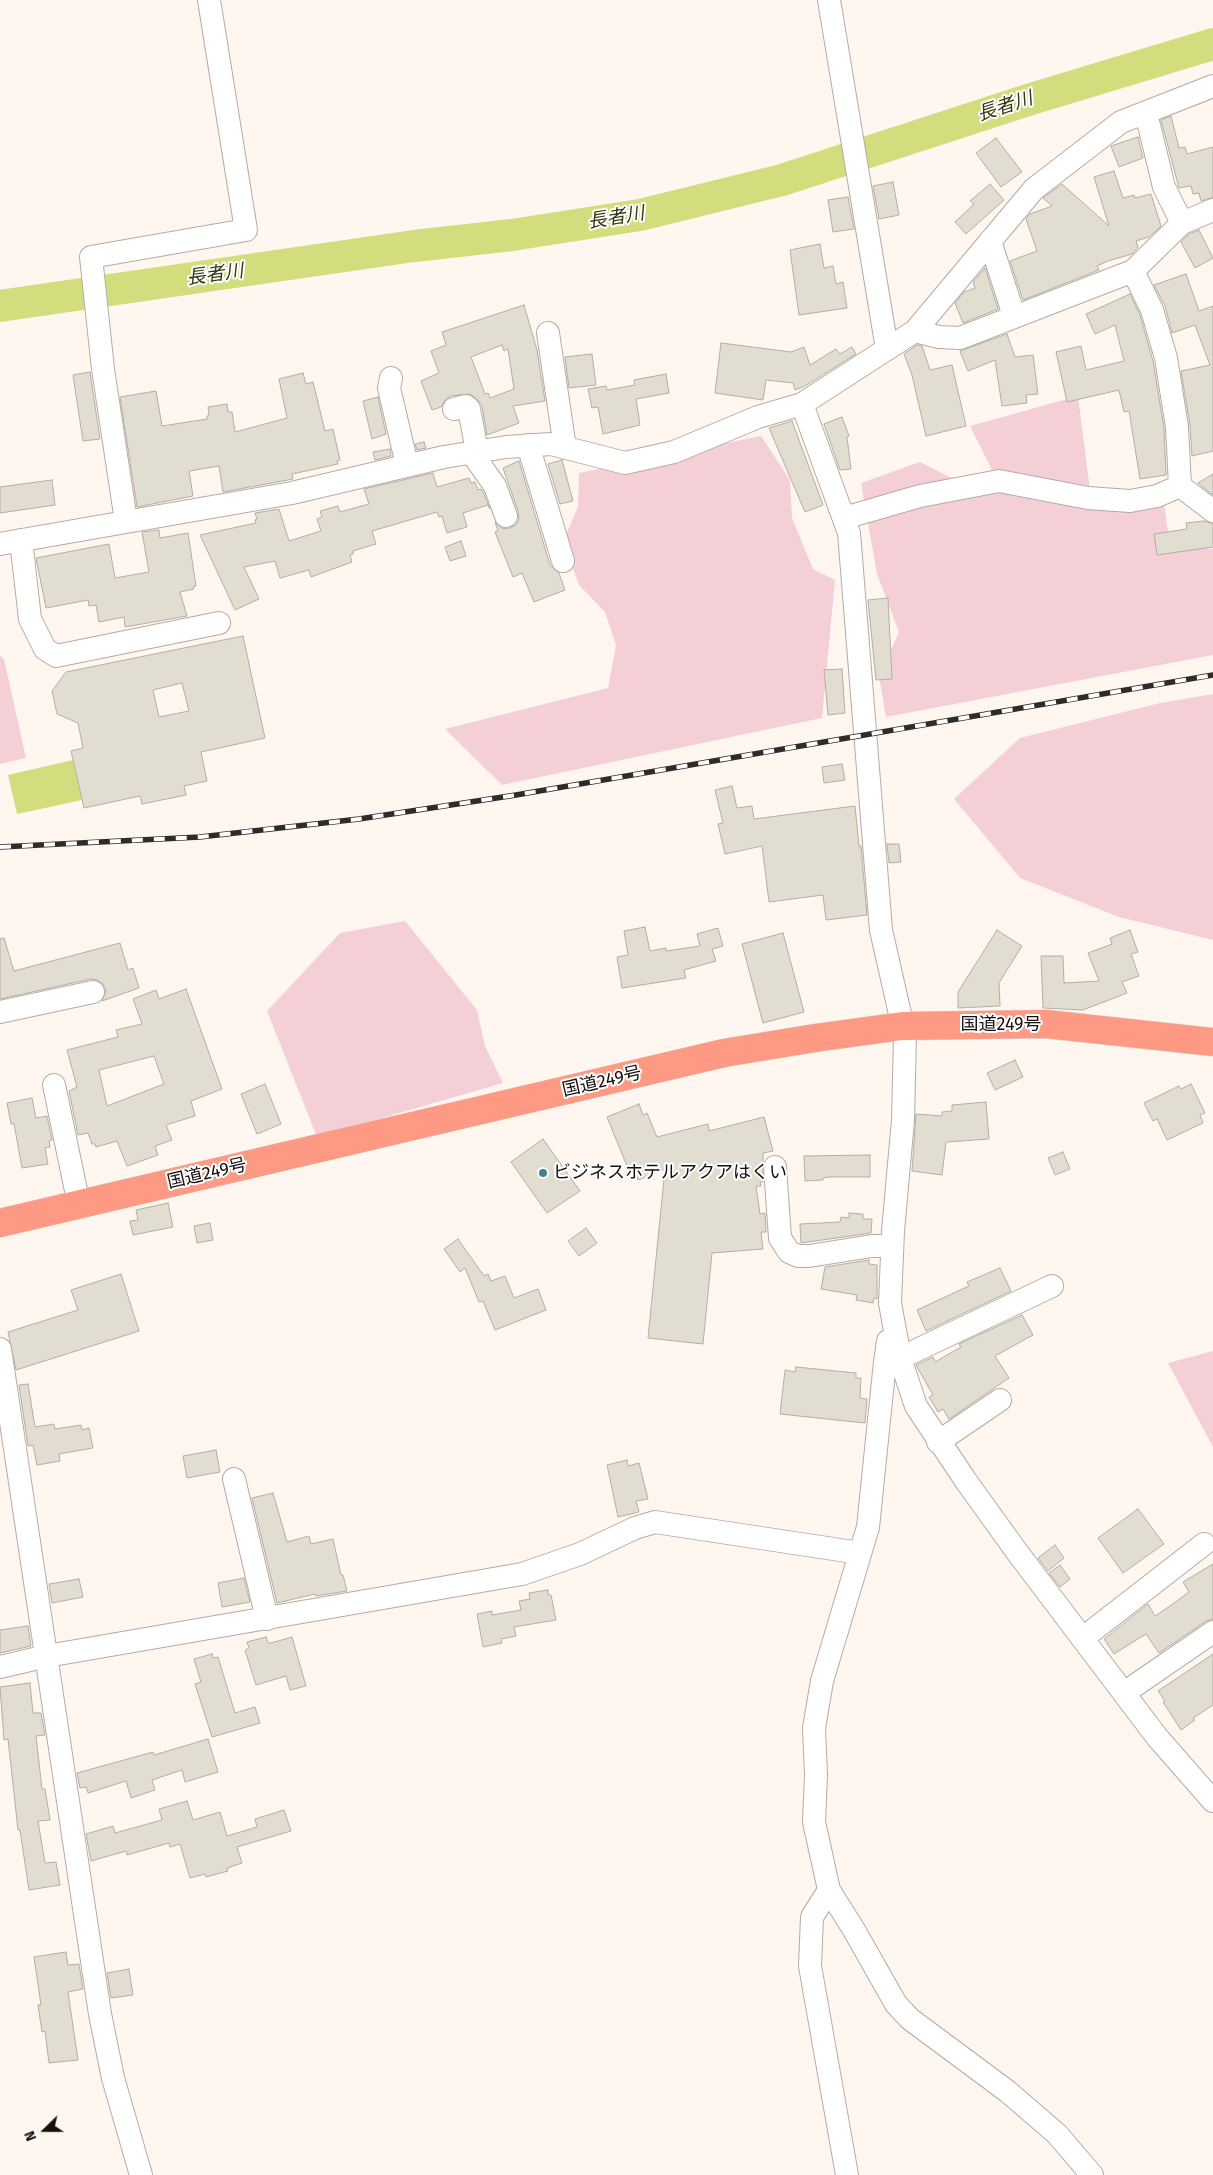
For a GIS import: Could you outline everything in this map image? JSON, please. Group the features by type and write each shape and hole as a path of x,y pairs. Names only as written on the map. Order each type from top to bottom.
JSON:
{"highway":[{"name":"国道249号","path":"0,1223 724,1053 902,1026 1046,1024 1213,1042"}],"street":[{"path":"126,522 103,369 91,256 246,230 209,0"},
{"path":"829,0 886,349"},
{"path":"219,623 56,656 46,649 30,618 10,542 292,493 407,465 474,452 551,444 625,463 674,452 758,417 802,404 915,331 1034,189 1122,122 1211,92"},
{"path":"1146,113 1164,187 1182,222"},
{"path":"915,331 939,337 960,338 1133,271 1182,222 1213,210"},
{"path":"990,241 1014,316"},
{"path":"1133,271 1152,310 1166,358 1177,427 1180,486 1213,511"},
{"path":"548,333 565,448"},
{"path":"391,378 389,388 407,465"},
{"path":"802,404 848,533 881,930 905,1036 903,1120 892,1246 890,1303 898,1348 916,1406 938,1442 1017,1552 1157,1737 1213,1801"},
{"path":"454,408 466,406 469,409 474,452 495,486 506,516"},
{"path":"528,445 562,561"},
{"path":"844,518 920,496 999,481 1088,498 1130,501 1157,496 1180,486"},
{"path":"0,1012 92,992"},
{"path":"54,1085 79,1205"},
{"path":"774,1166 780,1238 789,1252 798,1256 809,1256 872,1246 892,1246"},
{"path":"898,1348 1052,1286"},
{"path":"898,1348 888,1341 868,1527 822,1681 814,1728 816,1775 814,1822 829,1890 896,2004 910,2019 1007,2091 1057,2134 1092,2175"},
{"path":"0,1349 100,2014 112,2078 141,2175"},
{"path":"938,1442 1000,1400"},
{"path":"234,1479 267,1619"},
{"path":"0,1667 47,1656 522,1574 580,1554 635,1528 655,1522 860,1553"},
{"path":"1083,1638 1204,1544"},
{"path":"1124,1693 1213,1632"},
{"path":"829,1890 812,1918 810,1966 847,2175"}],"shaded area":[{"path":"1078,396 1090,490 1164,504 1170,546 1213,549 1213,655 886,717 879,676 899,632 877,574 861,483 920,462 967,486 995,476 970,426"},
{"path":"761,436 790,480 792,518 813,569 835,580 822,718 502,785 445,729 608,688 616,645 605,612 579,585 569,557 565,537 578,507 579,473"},
{"path":"0,656 4,659 26,758 0,764"},
{"path":"1213,694 1213,940 1119,917 1020,878 954,799 1020,738 1160,703"},
{"path":"73,760 82,800 17,814 8,775"},
{"path":"405,921 477,1010 485,1046 503,1083 317,1137 267,1011 340,933"},
{"path":"1213,1351 1213,1447 1168,1363"}],"building":[{"path":"1171,116 1179,148 1185,147 1187,154 1213,147 1213,197 1201,201 1199,193 1193,194 1191,186 1179,188 1161,120"},
{"path":"1138,137 1143,158 1119,167 1111,146"},
{"path":"996,138 1022,172 1001,187 976,153"},
{"path":"1114,171 1123,198 1134,195 1135,198 1151,194 1161,226 1149,237 1136,241 1138,247 1132,254 1108,261 1097,266 1099,270 1023,300 1010,261 1037,251 1026,219 1030,214 1052,206 1043,198 1062,184 1109,226 1094,177"},
{"path":"893,182 899,215 879,219 873,186"},
{"path":"990,184 1004,200 966,234 955,222 974,204 970,201"},
{"path":"848,197 854,229 833,232 828,200"},
{"path":"1199,230 1213,258 1195,268 1181,242 1189,234"},
{"path":"820,244 824,268 833,266 836,284 843,282 847,308 799,315 790,250"},
{"path":"985,268 998,309 963,323 955,303 964,292 975,288 973,282"},
{"path":"1186,274 1199,311 1213,306 1213,451 1192,456 1190,425 1181,371 1210,365 1195,325 1172,333 1165,306 1154,285"},
{"path":"1130,294 1140,315 1153,361 1164,428 1166,475 1140,479 1129,411 1124,412 1119,390 1067,402 1056,352 1081,346 1086,370 1124,361 1115,325 1095,334 1086,314"},
{"path":"524,305 537,350 545,401 513,406 519,423 487,435 482,406 470,394 450,396 441,407 432,410 421,381 439,373 431,351 446,345 442,332","holes":["502,345 504,351 508,349 514,389 490,398 488,393 485,394 471,357"]},
{"path":"1007,334 1015,357 1033,355 1038,394 1026,395 1027,403 1002,406 995,360 968,371 960,351"},
{"path":"721,343 791,352 804,347 810,365 836,349 840,354 852,347 856,354 805,386 795,390 793,383 766,380 763,400 715,393"},
{"path":"917,345 922,346 930,370 952,365 966,426 926,436 912,375 904,354"},
{"path":"592,354 596,385 569,388 565,357"},
{"path":"90,372 100,439 83,441 73,375"},
{"path":"303,373 306,384 313,382 325,431 333,429 340,460 337,461 338,464 292,474 293,479 223,492 219,466 189,471 193,496 137,507 120,397 156,391 162,426 207,419 209,415 208,407 227,404 228,412 232,412 235,432 287,418 279,379"},
{"path":"666,374 669,393 636,399 640,425 603,434 598,407 592,408 588,389 606,386 607,390 635,385 634,380"},
{"path":"378,397 386,434 372,439 363,401"},
{"path":"842,417 849,436 847,437 851,469 840,470 824,424"},
{"path":"792,421 823,505 805,512 769,428"},
{"path":"424,442 426,448 417,450 415,444"},
{"path":"390,449 391,456 375,460 373,452"},
{"path":"562,460 573,501 560,504 548,464"},
{"path":"519,461 550,565 559,573 565,590 534,602 522,573 513,577 495,532 498,531 495,522 503,529 516,525 519,519 503,468"},
{"path":"433,473 437,487 469,478 471,483 475,482 478,490 481,489 490,509 488,505 463,513 467,527 447,533 442,516 439,517 437,512 372,531 376,544 353,551 353,554 350,555 352,562 311,577 309,570 280,578 275,561 244,567 259,599 235,610 200,535 256,523 255,513 279,509 289,541 321,531 317,519 322,517 320,511 338,506 340,512 369,504 364,489"},
{"path":"1213,474 1213,495 1198,483"},
{"path":"52,480 55,505 0,513 0,487"},
{"path":"1204,521 1213,524 1213,547 1157,555 1154,534 1187,529 1186,523"},
{"path":"159,530 160,538 188,533 196,586 193,587 194,589 180,592 187,616 125,627 124,617 99,622 96,605 89,606 88,600 46,608 36,558 109,544 115,578 149,572 142,532"},
{"path":"461,541 466,556 450,561 445,547"},
{"path":"888,598 892,679 876,680 868,600"},
{"path":"243,636 265,738 201,752 207,781 184,786 186,795 142,804 140,796 84,808 71,751 83,748 78,723 57,714 52,691 66,672","holes":["182,683 189,711 159,717 153,690"]},
{"path":"842,669 845,713 828,715 824,670"},
{"path":"842,764 845,780 824,783 822,767"},
{"path":"732,786 737,808 752,806 754,819 855,806 859,846 861,846 867,915 826,920 823,895 769,902 762,846 725,854 718,824 723,823 715,790"},
{"path":"887,844 899,844 901,862 889,863"},
{"path":"645,927 650,951 666,948 666,951 700,946 697,934 718,928 723,946 712,949 716,961 684,970 686,978 622,988 617,957 628,955 624,931"},
{"path":"997,930 1022,946 999,983 1000,1006 958,1008 958,992"},
{"path":"1130,930 1138,952 1131,954 1139,976 1122,982 1127,993 1083,1010 1043,1008 1041,956 1063,956 1064,983 1099,981 1088,953 1112,944 1110,938"},
{"path":"783,933 804,1012 763,1023 742,944"},
{"path":"4,938 14,971 120,943 128,970 133,968 139,988 102,1001 106,990 103,984 91,979 0,999 0,939"},
{"path":"186,989 222,1089 191,1101 195,1116 166,1125 172,1140 155,1146 158,1155 127,1166 117,1141 96,1147 95,1144 92,1144 88,1133 78,1135 69,1091 77,1087 67,1050 118,1037 116,1030 142,1024 133,999 156,990 159,999","holes":["154,1056 164,1084 107,1106 99,1070"]},
{"path":"1015,1060 1023,1077 995,1090 987,1073"},
{"path":"265,1084 281,1124 257,1134 241,1094"},
{"path":"1191,1084 1205,1113 1200,1115 1203,1123 1167,1140 1157,1119 1153,1121 1144,1103 1179,1086 1181,1089"},
{"path":"32,1098 36,1118 47,1116 52,1140 49,1141 50,1147 45,1148 48,1164 22,1168 14,1124 11,1124 7,1103"},
{"path":"986,1102 989,1139 946,1142 942,1175 912,1171 916,1114 942,1116 942,1112 952,1111 952,1105"},
{"path":"639,1104 643,1115 647,1113 657,1137 708,1124 709,1131 764,1117 773,1151 763,1153 763,1182 760,1182 761,1186 756,1186 760,1214 765,1213 766,1232 761,1232 763,1249 712,1253 703,1344 648,1338 665,1169 638,1180 634,1169 629,1171 607,1117"},
{"name":"ビジネスホテルアクアはくい","path":"543,1139 580,1191 547,1213 511,1162"},
{"path":"1063,1152 1070,1169 1055,1175 1048,1158"},
{"path":"870,1155 870,1177 829,1177 823,1178 823,1180 805,1181 804,1156"},
{"path":"168,1203 173,1227 133,1235 130,1221 138,1220 136,1210"},
{"path":"849,1213 863,1214 863,1219 872,1219 871,1233 801,1243 800,1224 840,1222 841,1217 849,1218"},
{"path":"210,1223 213,1240 197,1243 194,1226"},
{"path":"586,1228 597,1243 579,1256 568,1241"},
{"path":"458,1239 484,1276 488,1274 491,1281 505,1276 514,1298 538,1289 546,1310 495,1330 483,1301 479,1302 465,1268 460,1272 444,1249"},
{"path":"869,1260 869,1264 877,1265 877,1299 874,1298 873,1303 856,1300 857,1295 821,1289 825,1267"},
{"path":"1000,1268 1011,1291 926,1331 917,1310 969,1286 967,1282"},
{"path":"121,1274 139,1331 16,1370 8,1332 78,1310 71,1290"},
{"path":"1022,1315 1033,1335 995,1356 1009,1378 949,1419 943,1409 938,1412 929,1397 933,1395 916,1365 933,1357 935,1362 961,1347 959,1344"},
{"path":"796,1367 856,1373 856,1378 861,1378 860,1398 867,1399 865,1423 780,1414 785,1370 795,1372"},
{"path":"28,1384 35,1427 54,1424 55,1429 81,1425 82,1430 89,1428 93,1448 59,1454 60,1461 37,1465 33,1445 28,1446 19,1385"},
{"path":"216,1450 220,1472 187,1478 183,1456"},
{"path":"627,1460 628,1466 639,1463 648,1499 636,1501 639,1512 618,1517 607,1465"},
{"path":"273,1493 287,1542 309,1536 311,1544 333,1539 341,1575 343,1575 347,1591 316,1596 315,1594 277,1603 252,1498"},
{"path":"1138,1509 1164,1544 1123,1573 1098,1538"},
{"path":"1055,1545 1064,1558 1048,1571 1038,1558"},
{"path":"1213,1564 1213,1619 1206,1621 1159,1653 1146,1634 1114,1654 1104,1639 1148,1604 1155,1616 1170,1606 1189,1592 1183,1582"},
{"path":"1060,1565 1070,1579 1060,1587 1049,1573"},
{"path":"244,1578 250,1602 222,1607 218,1583"},
{"path":"79,1579 83,1597 52,1603 49,1584"},
{"path":"548,1590 548,1595 551,1595 556,1620 514,1627 516,1636 501,1639 502,1643 483,1647 477,1614 492,1611 492,1615 521,1610 519,1601 530,1599 529,1593"},
{"path":"28,1626 31,1646 0,1653 0,1630"},
{"path":"266,1637 268,1643 271,1643 292,1637 306,1686 290,1690 286,1676 256,1685 245,1650 249,1648 247,1642"},
{"path":"212,1654 213,1658 218,1657 235,1713 255,1707 260,1723 212,1737 195,1684 201,1682 194,1659"},
{"path":"1213,1654 1213,1705 1193,1718 1195,1720 1181,1730 1158,1691"},
{"path":"30,1683 33,1713 41,1713 45,1735 36,1736 42,1789 45,1789 50,1820 38,1821 45,1863 56,1862 60,1885 29,1890 20,1830 18,1830 8,1739 4,1740 0,1687"},
{"path":"208,1739 218,1772 185,1782 182,1770 152,1780 155,1790 131,1798 126,1781 88,1793 86,1787 80,1788 77,1773 153,1752 154,1755"},
{"path":"187,1801 193,1820 220,1812 227,1836 257,1827 255,1819 284,1810 291,1831 237,1847 242,1863 227,1868 228,1871 206,1877 205,1874 190,1878 180,1844 170,1847 169,1843 127,1855 126,1851 91,1861 86,1834 113,1826 115,1833 162,1820 159,1809"},
{"path":"66,1952 68,1965 79,1964 83,1989 68,1992 78,2060 49,2063 45,2031 42,2032 38,2005 41,2005 34,1957"},
{"path":"129,1969 133,1995 111,1998 107,1973"}],"waterway":[{"name":"長者川","path":"0,306 414,246 512,235 640,215 782,180 1031,99 1213,44"}],"railway":[{"path":"0,847 200,837 359,819 516,795 1213,675"}],"place":[{"name":"ビジネスホテルアクアはくい","path":"543,1173"}]}
